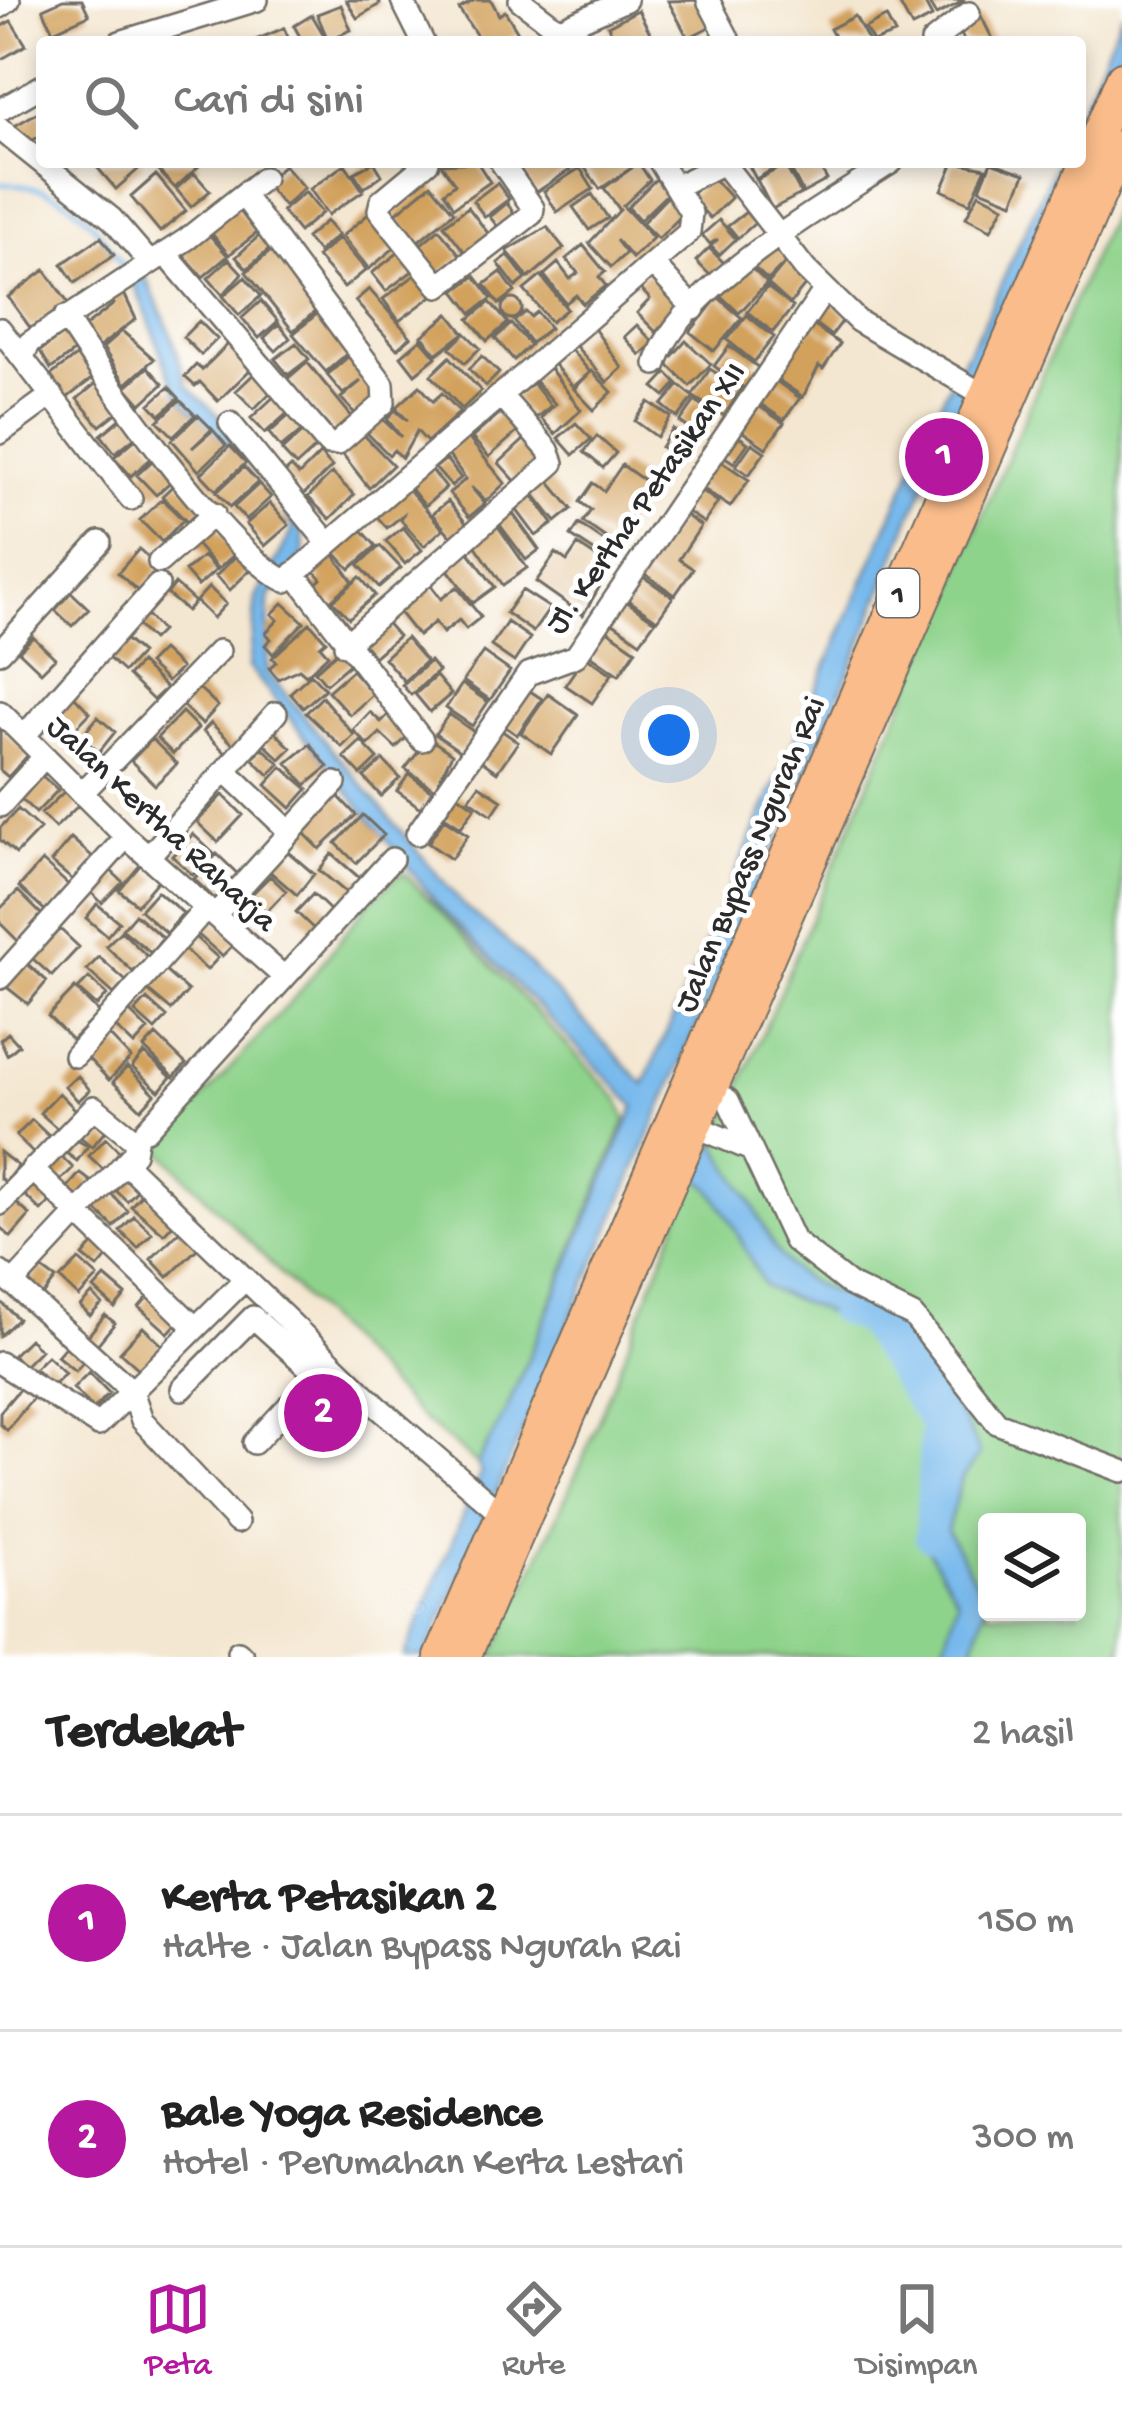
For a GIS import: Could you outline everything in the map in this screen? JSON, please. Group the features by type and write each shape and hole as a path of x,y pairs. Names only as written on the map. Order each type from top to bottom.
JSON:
{"highway":[{"name":"Jalan Bypass Ngurah Rai","path":"1086,156 1122,77"},
{"name":"Jalan Bypass Ngurah Rai","path":"440,1657 496,1510 665,1164 711,1089 1122,145"},
{"name":"Jalan Bypass Ngurah Rai","path":"688,1122 979,392 1081,168"},
{"name":"Jalan Bypass Ngurah Rai","path":"465,1657 665,1164"}],"street":[{"path":"0,7 9,0"},
{"path":"140,36 257,0"},
{"path":"402,0 420,36"},
{"path":"534,4 568,36 626,0"},
{"path":"708,0 727,36"},
{"path":"940,36 969,13"},
{"path":"0,110 36,89"},
{"path":"0,129 36,158"},
{"path":"49,168 112,219 145,266 328,444 337,444 385,403 383,384 242,195"},
{"path":"421,168 381,201 379,210 432,283 444,284 527,220 533,208 504,168"},
{"path":"290,577 503,398 688,232 693,217 665,168"},
{"path":"676,186 712,168"},
{"path":"728,168 824,291 892,344 979,392"},
{"path":"656,364 669,334 777,236 883,168"},
{"path":"24,355 29,343 145,266 264,178"},
{"path":"653,264 694,309"},
{"name":"Jl. Kertha Petasikan XII","path":"417,834 528,674 576,656 824,291"},
{"path":"65,317 98,369 214,514 263,570 290,577 422,740"},
{"path":"0,329 131,499"},
{"path":"0,433 52,394"},
{"path":"345,645 553,464 503,398"},
{"path":"230,423 328,543"},
{"path":"159,562 214,514"},
{"path":"0,652 100,542"},
{"path":"25,736 158,585"},
{"path":"82,793 219,651"},
{"name":"Jalan Kertha Raharja","path":"0,712 126,837 284,977"},
{"path":"149,856 276,713"},
{"path":"0,806 44,757"},
{"path":"226,770 289,831"},
{"path":"75,1056 335,782"},
{"path":"0,978 126,837"},
{"path":"146,1130 392,860"},
{"path":"711,1089 728,1100 794,1241 850,1285 914,1316 997,1423 1122,1471"},
{"path":"0,1204 94,1107 136,1141 137,1148 125,1163 6,1278 132,1391 142,1420 237,1522"},
{"path":"688,1122 749,1149"},
{"path":"125,1163 325,1367"},
{"path":"32,1169 196,1328"},
{"path":"0,1363 92,1424 105,1422 244,1280"},
{"path":"182,1389 253,1317 325,1367 496,1510"},
{"path":"254,1443 325,1367"}],"green space":[{"path":"1122,188 1122,1657 971,1657 981,1621 1086,1621 1086,1513 978,1513 978,1587 946,1531 961,1480 980,1454 940,1380 890,1316 808,1281 782,1258 716,1142"},
{"path":"403,872 620,1101 626,1120 507,1409 477,1464 422,1419 158,1148 303,988 368,903"},
{"path":"695,1177 719,1202 753,1267 828,1313 886,1338 945,1448 946,1465 922,1540 958,1600 941,1657 493,1657 580,1466"}],"water":[{"path":"1122,13 1122,46 1086,128 1086,96"},
{"path":"1053,168 1068,168 910,518 862,642 425,1657 404,1657 481,1472 477,1464 507,1409 635,1106 438,905 249,667 256,598 293,530 258,476 177,392 132,282 145,276 172,336 187,386 235,431 302,528 304,554 269,597 267,672 464,906 510,944 644,1084 947,389 982,326"},
{"path":"716,1142 782,1258 808,1281 890,1315 940,1380 980,1454 961,1480 947,1530 978,1586 981,1621 971,1657 941,1657 958,1600 922,1540 924,1516 943,1473 945,1448 886,1338 765,1287 723,1208 695,1177"}],"building":[{"path":"63,0 82,0 89,15 53,31 43,9"},
{"path":"346,0 378,0 380,4 357,18"},
{"path":"475,0 491,0 499,15 505,11 519,34 477,36 459,9"},
{"path":"699,0 713,25 687,36 668,1"},
{"path":"923,0 932,17 912,27 899,3"},
{"path":"927,0 965,0 936,15"},
{"path":"341,5 351,30 326,36 317,14"},
{"path":"638,10 652,36 613,36 608,26"},
{"path":"312,15 324,36 300,36 294,26"},
{"path":"855,16 866,36 834,36 830,29"},
{"path":"981,16 991,36 962,36 958,28"},
{"path":"886,17 895,34 870,36 865,28"},
{"path":"11,21 26,45 0,60 0,27"},
{"path":"36,113 36,138 22,146 11,128"},
{"path":"98,168 140,168 116,189"},
{"path":"156,168 197,168 175,188"},
{"path":"287,168 304,188 284,206 264,183"},
{"path":"339,168 348,168 363,191 328,215 310,189"},
{"path":"378,168 382,175 364,188 354,173"},
{"path":"444,168 481,168 490,182 454,207 444,192 455,184"},
{"path":"519,168 573,168 535,193"},
{"path":"580,168 593,189 557,212 544,191"},
{"path":"585,168 632,168 600,189"},
{"path":"632,168 642,168 650,180 623,206 653,238 632,258 616,240 626,253 611,267 589,243 620,210 604,188"},
{"path":"750,168 775,168 756,179"},
{"path":"787,168 801,194 772,209 757,180"},
{"path":"820,168 827,180 803,193 791,170"},
{"path":"951,168 986,168 970,203 942,190"},
{"path":"989,168 1025,174 1013,202 980,189"},
{"path":"194,173 210,191 191,207 176,189"},
{"path":"156,175 186,211 160,232 131,197"},
{"path":"711,176 731,198 710,218 690,196"},
{"path":"656,179 669,192 640,220 628,207"},
{"path":"497,183 509,199 485,217 473,201"},
{"path":"431,184 454,212 416,243 394,215"},
{"path":"305,192 322,213 299,232 282,211"},
{"path":"671,193 687,210 658,239 642,223"},
{"path":"979,193 1004,206 991,230 966,217"},
{"path":"592,194 608,218 589,230 573,207"},
{"path":"507,203 520,222 504,235 490,217"},
{"path":"236,206 257,233 229,255 208,229"},
{"path":"468,207 494,241 470,259 444,225"},
{"path":"372,211 399,244 369,269 342,236"},
{"path":"746,212 755,223 738,238 728,226"},
{"path":"719,220 736,239 719,255 711,246 718,239 710,244 702,235"},
{"path":"326,221 338,235 318,252 306,238"},
{"path":"547,227 564,248 529,278 507,251"},
{"path":"439,229 461,256 438,275 416,248"},
{"path":"206,231 228,256 203,277 181,252"},
{"path":"260,235 271,248 247,269 236,257"},
{"path":"101,237 114,255 75,283 62,264"},
{"path":"339,238 366,270 344,288 317,257"},
{"path":"769,243 790,256 810,279 790,304 768,284 786,262 768,280 749,263"},
{"path":"583,245 605,272 599,277 606,286 583,304 576,295 566,303 544,275 558,263 570,279 578,273 566,259"},
{"path":"709,248 724,263 711,276 696,261"},
{"path":"272,250 317,310 293,331 246,272"},
{"path":"399,252 414,270 386,291 372,273"},
{"path":"508,255 526,279 516,287 498,263"},
{"path":"229,259 242,273 223,295 208,278"},
{"path":"747,264 767,283 739,313 719,294"},
{"path":"45,270 68,303 31,329 8,297"},
{"path":"419,272 435,294 399,321 383,299"},
{"path":"501,272 515,292 499,304 485,284"},
{"path":"647,272 680,307 656,332 637,313 650,299 635,283"},
{"path":"475,276 492,298 472,313 455,291"},
{"path":"541,276 567,309 551,322 524,290"},
{"path":"245,277 261,296 239,315 223,296"},
{"path":"120,285 136,319 98,348 83,328 114,304 107,295"},
{"path":"767,287 793,307 773,332 747,312"},
{"path":"369,289 411,337 397,349 355,301"},
{"path":"718,297 742,318 714,351 690,332"},
{"path":"825,298 847,315 831,336 809,319"},
{"path":"512,299 522,309 512,319 502,309"},
{"path":"261,301 278,321 259,338 242,318"},
{"path":"490,302 508,323 487,341 469,319"},
{"path":"319,312 349,352 326,372 293,334"},
{"path":"526,312 531,317 537,312 550,328 531,343 514,321"},
{"path":"449,314 464,333 437,354 422,336"},
{"path":"747,315 774,337 754,362 727,340"},
{"path":"199,321 217,339 201,355 183,337"},
{"path":"279,324 290,338 276,351 264,338"},
{"path":"511,324 530,345 514,360 495,338"},
{"path":"637,325 654,343 640,355 624,337"},
{"path":"813,325 840,344 823,369 819,366 803,397 771,375"},
{"path":"593,327 622,368 607,382 574,344"},
{"path":"122,331 154,359 126,384 103,348"},
{"path":"64,333 79,348 51,369 40,351"},
{"path":"465,333 480,348 465,363 450,348"},
{"path":"421,339 436,357 415,374 401,356"},
{"path":"231,341 255,365 218,401 200,382 195,386 185,377 196,365 202,370"},
{"path":"686,341 711,364 690,386 666,363"},
{"path":"296,343 309,359 288,375 275,359"},
{"path":"568,346 590,372 573,387 551,361"},
{"path":"729,346 759,368 744,388 714,366"},
{"path":"81,352 98,374 67,398 50,376"},
{"path":"350,355 385,396 360,419 341,398 361,381 343,394 327,375"},
{"path":"482,356 499,373 486,386 469,369"},
{"path":"450,357 481,391 462,409 431,375"},
{"path":"307,362 357,423 339,438 286,380"},
{"path":"148,367 163,384 141,404 126,387"},
{"path":"549,367 581,410 555,434 541,418 555,404 534,380"},
{"path":"710,369 741,389 724,416 692,396"},
{"path":"258,370 275,388 254,409 236,391"},
{"path":"592,371 612,392 594,410 574,389"},
{"path":"667,373 677,383 665,396 654,387"},
{"path":"769,376 800,398 784,420 753,399"},
{"path":"101,379 124,407 100,426 77,399"},
{"path":"533,383 551,406 532,421 514,398"},
{"path":"679,385 694,397 678,418 662,405"},
{"path":"420,386 433,401 442,393 460,412 427,442 417,431 402,458 394,450 389,455 363,429 378,415 401,437 387,419 395,410 408,421 396,408"},
{"path":"169,387 179,398 160,415 150,404"},
{"path":"278,393 292,409 265,433 251,418"},
{"path":"180,400 195,415 173,436 158,421"},
{"path":"695,401 716,415 702,437 680,422"},
{"path":"649,402 671,417 657,437 635,421"},
{"path":"753,402 784,423 766,448 736,427"},
{"path":"507,407 524,426 489,457 472,438"},
{"path":"130,411 145,429 115,453 101,435"},
{"path":"294,411 307,426 281,448 269,433"},
{"path":"198,415 212,429 192,448 213,430 226,445 199,471 172,440"},
{"path":"576,423 591,439 573,455 558,438"},
{"path":"673,429 691,442 680,459 661,447"},
{"path":"305,430 319,445 296,466 282,451"},
{"path":"144,432 160,451 131,476 114,457"},
{"path":"361,432 393,465 369,488 341,452"},
{"path":"732,432 748,443 734,463 718,452"},
{"path":"465,434 505,483 486,501 471,487 485,504 469,517 449,493 466,479 446,452"},
{"path":"597,436 616,453 603,468 584,452"},
{"path":"525,439 545,461 519,485 499,463"},
{"path":"752,443 765,452 749,475 736,466"},
{"path":"230,446 246,463 216,490 201,474"},
{"path":"161,453 180,473 156,495 137,475"},
{"path":"320,454 332,467 303,495 284,474 291,467 299,475"},
{"path":"715,457 749,480 730,507 696,484"},
{"path":"446,459 461,478 451,486 435,468"},
{"path":"622,465 652,486 613,543 583,522 591,510 580,502 593,483 604,491"},
{"path":"429,466 446,488 425,506 407,484"},
{"path":"244,467 258,482 230,507 217,492"},
{"path":"332,473 354,495 330,519 308,497"},
{"path":"544,475 572,509 556,522 529,488"},
{"path":"179,480 204,506 187,522 162,496"},
{"path":"259,484 271,497 246,520 234,507"},
{"path":"405,485 443,529 424,546 401,520 403,515 387,528 372,511"},
{"path":"696,487 718,502 704,523 682,508"},
{"path":"531,493 553,524 536,536 513,505"},
{"path":"162,499 183,520 162,542 140,520"},
{"path":"448,501 471,529 455,541 432,514"},
{"path":"270,503 289,525 265,546 246,524"},
{"path":"508,507 539,550 526,560 494,517"},
{"path":"684,514 701,526 679,559 693,569 675,595 642,572"},
{"path":"495,522 527,568 503,585 471,539"},
{"path":"356,523 376,546 350,569 330,547"},
{"path":"213,524 237,552 218,569 193,541"},
{"path":"579,524 617,550 609,561 571,536"},
{"path":"403,527 422,550 405,564 386,541"},
{"path":"578,545 611,567 583,615 536,582 556,553 567,561"},
{"path":"380,546 401,568 379,587 359,565"},
{"path":"329,548 353,582 323,607 309,590 321,579 310,565"},
{"path":"139,549 160,568 139,592 118,573"},
{"path":"468,551 495,587 473,603 446,567"},
{"path":"238,554 252,568 230,590 216,576"},
{"path":"203,556 216,570 198,586 185,571"},
{"path":"639,574 673,597 657,620 624,597"},
{"path":"360,577 375,595 349,618 333,601"},
{"path":"427,580 441,599 457,587 481,617 466,629 459,620 443,633 435,622 418,636 399,612"},
{"path":"175,584 195,602 187,611 167,594"},
{"path":"209,587 226,604 213,618 196,601"},
{"path":"522,590 550,608 533,632 506,613"},
{"path":"71,592 89,609 72,626 55,610"},
{"path":"623,599 655,621 640,642 609,620"},
{"path":"283,603 304,622 273,654 265,645 271,639 266,633 278,620 272,614"},
{"path":"146,614 161,631 152,640 136,624"},
{"path":"384,620 398,636 374,657 361,641"},
{"path":"507,622 530,638 514,662 491,646"},
{"path":"310,623 326,641 320,646 328,655 306,675 299,669 278,679 269,668 276,662 272,658"},
{"path":"603,627 636,650 619,675 586,652"},
{"path":"121,636 141,653 124,672 105,655"},
{"path":"33,637 55,658 41,672 19,651"},
{"path":"406,638 426,661 404,681 384,658"},
{"path":"340,649 352,662 326,684 315,671"},
{"path":"162,650 181,668 167,682 148,664"},
{"path":"483,652 510,671 490,700 463,681"},
{"path":"585,656 612,674 592,703 565,685"},
{"path":"430,661 438,671 411,695 402,685"},
{"path":"140,663 166,688 153,700 128,676"},
{"path":"352,670 373,694 350,715 328,691"},
{"path":"311,674 325,689 303,708 290,693"},
{"path":"436,676 451,694 430,712 415,694"},
{"path":"462,684 488,702 472,726 446,708"},
{"path":"524,687 542,699 517,735 500,723"},
{"path":"199,688 218,706 202,724 183,706"},
{"path":"548,694 578,715 551,754 521,733"},
{"path":"74,696 90,713 70,734 53,718"},
{"path":"322,697 354,735 342,747 306,713"},
{"path":"182,712 198,728 173,754 157,738"},
{"path":"370,712 381,722 389,714 409,735 396,748 380,733 368,745 353,730"},
{"path":"449,714 474,732 461,752 435,734"},
{"path":"98,717 115,732 99,752 81,737"},
{"path":"211,723 236,747 228,755 203,731"},
{"path":"270,727 291,748 280,759 259,739"},
{"path":"0,728 29,754 8,777 0,770"},
{"path":"498,728 518,742 497,772 477,758"},
{"path":"429,738 452,754 435,789 405,769"},
{"path":"152,739 177,764 155,785 131,761"},
{"path":"361,741 378,759 361,775 344,757"},
{"path":"310,744 328,767 306,785 287,763"},
{"path":"263,748 280,764 269,775 252,758"},
{"path":"383,760 400,778 381,796 364,777"},
{"path":"282,767 308,789 291,808 266,785"},
{"path":"409,774 432,791 421,808 397,791"},
{"path":"41,775 58,790 36,813 20,798"},
{"path":"479,785 502,800 492,815 469,799"},
{"path":"69,787 83,801 55,828 41,814"},
{"path":"223,795 243,815 218,842 197,822"},
{"path":"337,795 356,815 320,849 301,830"},
{"path":"458,795 475,807 461,827 444,816"},
{"path":"18,809 40,829 16,854 0,840 0,828"},
{"path":"363,815 384,835 356,863 336,843"},
{"path":"444,819 468,835 451,859 428,843"},
{"path":"193,834 214,854 193,875 172,856"},
{"path":"71,838 95,859 75,882 51,862"},
{"path":"286,850 314,874 297,895 269,871"},
{"path":"217,854 244,880 221,905 194,879"},
{"path":"332,854 363,881 350,896 319,870"},
{"path":"42,861 72,888 49,914 19,887"},
{"path":"141,864 159,879 137,905 119,890"},
{"path":"109,869 123,882 102,903 89,890"},
{"path":"270,876 286,891 266,912 250,896"},
{"path":"18,891 43,916 18,941 0,923 0,909"},
{"path":"157,891 183,913 166,933 140,910"},
{"path":"313,894 333,913 316,931 296,912"},
{"path":"97,904 119,922 107,936 86,918"},
{"path":"210,913 239,939 222,956 194,931"},
{"path":"135,914 163,938 151,953 122,929"},
{"path":"60,929 79,947 52,976 32,958"},
{"path":"121,931 148,957 133,972 106,946"},
{"path":"195,937 218,958 207,970 184,949"},
{"path":"99,957 126,981 114,994 87,970"},
{"path":"24,961 47,981 28,1004 4,985"},
{"path":"164,970 188,991 171,1010 147,990"},
{"path":"89,978 107,995 97,1006 78,989"},
{"path":"75,988 99,1013 72,1040 48,1016"},
{"path":"147,999 167,1017 155,1030 135,1012"},
{"path":"127,1009 148,1030 134,1045 112,1024"},
{"path":"106,1032 131,1058 109,1080 84,1054"},
{"path":"8,1033 19,1045 7,1055 0,1040"},
{"path":"156,1035 186,1064 174,1077 144,1048"},
{"path":"144,1053 171,1077 159,1091 132,1067"},
{"path":"127,1067 155,1094 141,1109 113,1082"},
{"path":"78,1076 90,1090 78,1101 65,1086"},
{"path":"59,1093 76,1110 58,1129 40,1113"},
{"path":"99,1112 112,1123 92,1147 79,1136"},
{"path":"32,1120 50,1137 34,1154 16,1136"},
{"path":"106,1138 121,1153 105,1171 89,1156"},
{"path":"76,1140 88,1146 77,1161 66,1153"},
{"path":"0,1152 18,1166 5,1182 0,1178"},
{"path":"60,1155 73,1168 57,1184 44,1171"},
{"path":"125,1170 141,1186 127,1201 110,1185"},
{"path":"80,1173 94,1184 82,1200 67,1188"},
{"path":"38,1180 55,1197 41,1211 24,1194"},
{"path":"144,1191 177,1220 164,1234 131,1206"},
{"path":"109,1192 128,1211 114,1227 94,1208"},
{"path":"14,1201 30,1215 11,1237 0,1227 0,1217"},
{"path":"134,1216 152,1233 138,1248 120,1231"},
{"path":"185,1226 202,1244 168,1277 151,1259"},
{"path":"99,1237 114,1249 98,1268 83,1256"},
{"path":"79,1260 98,1277 79,1297 60,1279"},
{"path":"41,1268 56,1279 42,1297 28,1284"},
{"path":"105,1277 126,1295 115,1308 94,1289"},
{"path":"151,1293 181,1319 168,1333 139,1307"},
{"path":"92,1294 102,1304 90,1316 80,1306"},
{"path":"0,1301 18,1319 0,1336"},
{"path":"105,1315 115,1323 97,1345 87,1337"},
{"path":"143,1327 163,1346 141,1371 120,1352"},
{"path":"29,1339 40,1350 24,1366 13,1355"},
{"path":"69,1342 88,1357 75,1371 57,1356"},
{"path":"47,1356 65,1373 52,1385 35,1368"},
{"path":"89,1372 109,1393 94,1409 73,1388"},
{"path":"20,1388 33,1398 7,1430 0,1424 0,1412"}],"waterway":[{"path":"0,184 43,190 75,207 125,269"},
{"path":"841,1309 867,1321 935,1424 930,1536"}],"place":[{"name":"Kerta Petasikan 2","path":"944,457"},
{"name":"Bale Yoga Residence","path":"323,1413"}]}
